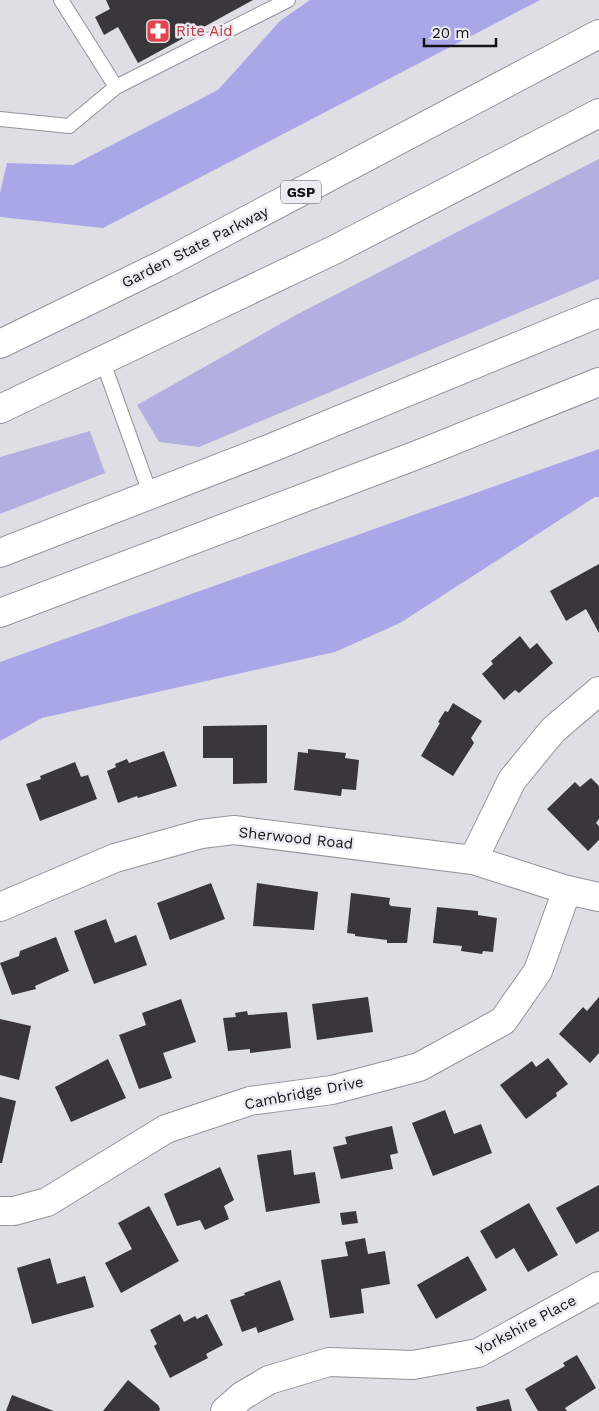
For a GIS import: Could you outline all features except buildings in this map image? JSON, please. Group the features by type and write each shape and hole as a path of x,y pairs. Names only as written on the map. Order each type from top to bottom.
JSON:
{"main road":[{"name":"Garden State Parkway","path":"0,344 166,263 599,34"},
{"path":"0,409 103,362 334,250 599,113"},
{"path":"0,552 151,496 361,412 599,313"},
{"path":"0,613 591,387"},
{"path":"474,860 512,780 553,730 599,691"},
{"name":"Sherwood Road","path":"0,907 116,858 201,834 243,831 474,860 567,890 599,897"},
{"name":"Cambridge Drive","path":"0,1211 14,1211 47,1202 166,1129 250,1101 332,1090 419,1067 503,1021 538,971 567,890"},
{"name":"Yorkshire Place","path":"225,1411 242,1396 269,1380 329,1362 413,1365 478,1354 599,1286"}],"lane":[{"path":"62,0 116,87"},
{"path":"0,119 69,126 116,87 288,0"},
{"path":"103,362 151,496"}],"shaded area":[{"path":"310,0 540,0 103,228 0,217 0,193 7,163 73,165 218,90 280,21"},
{"path":"599,159 599,279 199,447 159,442 137,405 296,315"},
{"path":"90,431 105,473 0,514 0,457"},
{"path":"599,449 599,497 595,497 400,623 335,652 42,718 0,741 0,662"}],"place":[{"name":"Rite Aid","path":"158,31"}]}
